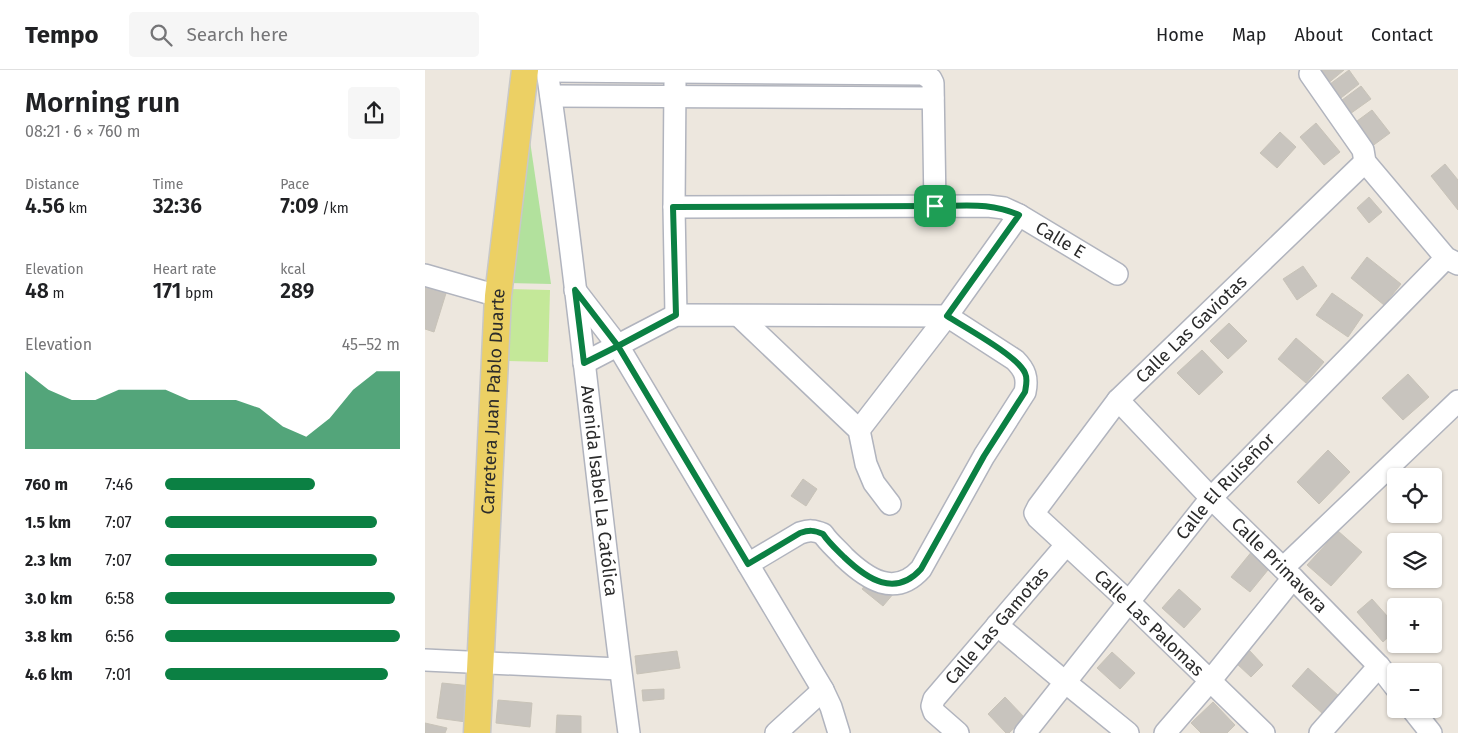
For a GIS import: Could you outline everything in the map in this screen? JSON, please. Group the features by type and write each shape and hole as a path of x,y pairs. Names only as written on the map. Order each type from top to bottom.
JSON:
{"main road":[{"name":"Carretera Juan Pablo Duarte","path":"477,733 498,296 540,70"}],"street":[{"path":"540,70 919,72 928,76 933,83 935,206"},
{"name":"Avenida Isabel La Católica","path":"540,70 551,96 619,669 629,733"},
{"path":"675,71 673,207 676,315"},
{"path":"1310,74 1363,150 1365,162 1452,261"},
{"path":"551,96 933,98"},
{"name":"Calle Las Gaviotas","path":"1035,513 1118,400 1365,162"},
{"name":"Calle E","path":"673,207 988,206 1004,208 1019,215 1117,274"},
{"path":"859,430 947,316 1019,215"},
{"name":"Calle El Ruiseñor","path":"1025,733 1130,603 1211,498 1452,261"},
{"path":"425,275 498,296"},
{"path":"575,290 618,346 748,564 823,690 831,707 839,733"},
{"path":"584,363 676,315 947,316 1015,360 1026,374 1027,384 1025,392 984,456 921,569 912,579 900,583 886,584 871,579 859,571 823,534 809,530 800,533 748,564"},
{"path":"739,316 859,430 866,464 874,483 890,504"},
{"name":"Calle Primavera","path":"1118,400 1211,498 1288,573 1387,676"},
{"path":"1165,733 1210,681 1288,573 1458,401"},
{"name":"Calle Las Palomas","path":"1035,513 1037,518 1130,603 1265,733"},
{"name":"Calle Las Gamotas","path":"958,733 934,712 932,706 934,699 1066,545"},
{"path":"997,625 1128,733"},
{"path":"425,660 619,669"},
{"path":"1320,733 1379,666"},
{"path":"777,733 823,690"},
{"path":"1419,718 1431,733"}],"green space":[{"path":"525,107 551,284 506,283"},
{"path":"507,289 550,290 548,362 505,361"}],"building":[{"path":"1314,70 1344,70 1326,85"},
{"path":"1349,70 1359,84 1337,101 1326,87"},
{"path":"1361,86 1371,99 1347,116 1338,103"},
{"path":"1372,110 1390,133 1371,147 1353,124"},
{"path":"1316,123 1340,152 1324,165 1300,137"},
{"path":"1280,132 1296,147 1277,168 1260,153"},
{"path":"1445,164 1458,180 1458,210 1431,176"},
{"path":"1369,197 1382,212 1369,223 1357,208"},
{"path":"1367,257 1401,284 1384,305 1351,278"},
{"path":"1303,266 1317,286 1297,300 1283,279"},
{"path":"425,284 447,290 434,332 425,329"},
{"path":"1332,293 1363,315 1348,337 1316,315"},
{"path":"1229,323 1247,341 1228,359 1210,341"},
{"path":"1296,338 1324,362 1306,383 1278,359"},
{"path":"1202,350 1223,372 1199,395 1177,373"},
{"path":"1408,374 1429,397 1403,420 1382,398"},
{"path":"1328,450 1350,472 1319,504 1297,482"},
{"path":"803,479 817,489 806,506 791,496"},
{"path":"1338,531 1362,552 1331,586 1307,565"},
{"path":"1253,550 1272,565 1250,592 1231,577"},
{"path":"873,576 894,593 883,606 862,589"},
{"path":"1179,589 1201,609 1184,628 1162,608"},
{"path":"1372,599 1387,616 1387,638 1383,642 1357,612"},
{"path":"1249,650 1263,665 1251,677 1236,663"},
{"path":"677,651 680,668 637,674 635,656"},
{"path":"1112,652 1135,673 1120,689 1097,668"},
{"path":"1308,668 1339,696 1323,714 1292,686"},
{"path":"442,683 471,686 466,722 437,718"},
{"path":"664,689 664,699 643,701 642,690"},
{"path":"1005,697 1025,718 1009,733 1006,733 988,714"},
{"path":"498,700 532,703 530,727 496,723"},
{"path":"1213,702 1235,725 1227,733 1201,733 1191,723"},
{"path":"557,715 581,716 581,733 556,733"},
{"path":"425,723 447,728 445,733 425,733"}],"route":[{"path":"935,206 673,207 676,315 618,346 575,290 584,363 618,346 748,564 800,533 809,530 823,534 859,571 871,579 886,584 900,583 912,579 921,569 984,456 1025,392 1027,384 1026,374 1015,360 947,316 1019,215 1004,208 988,206 935,206"}]}
